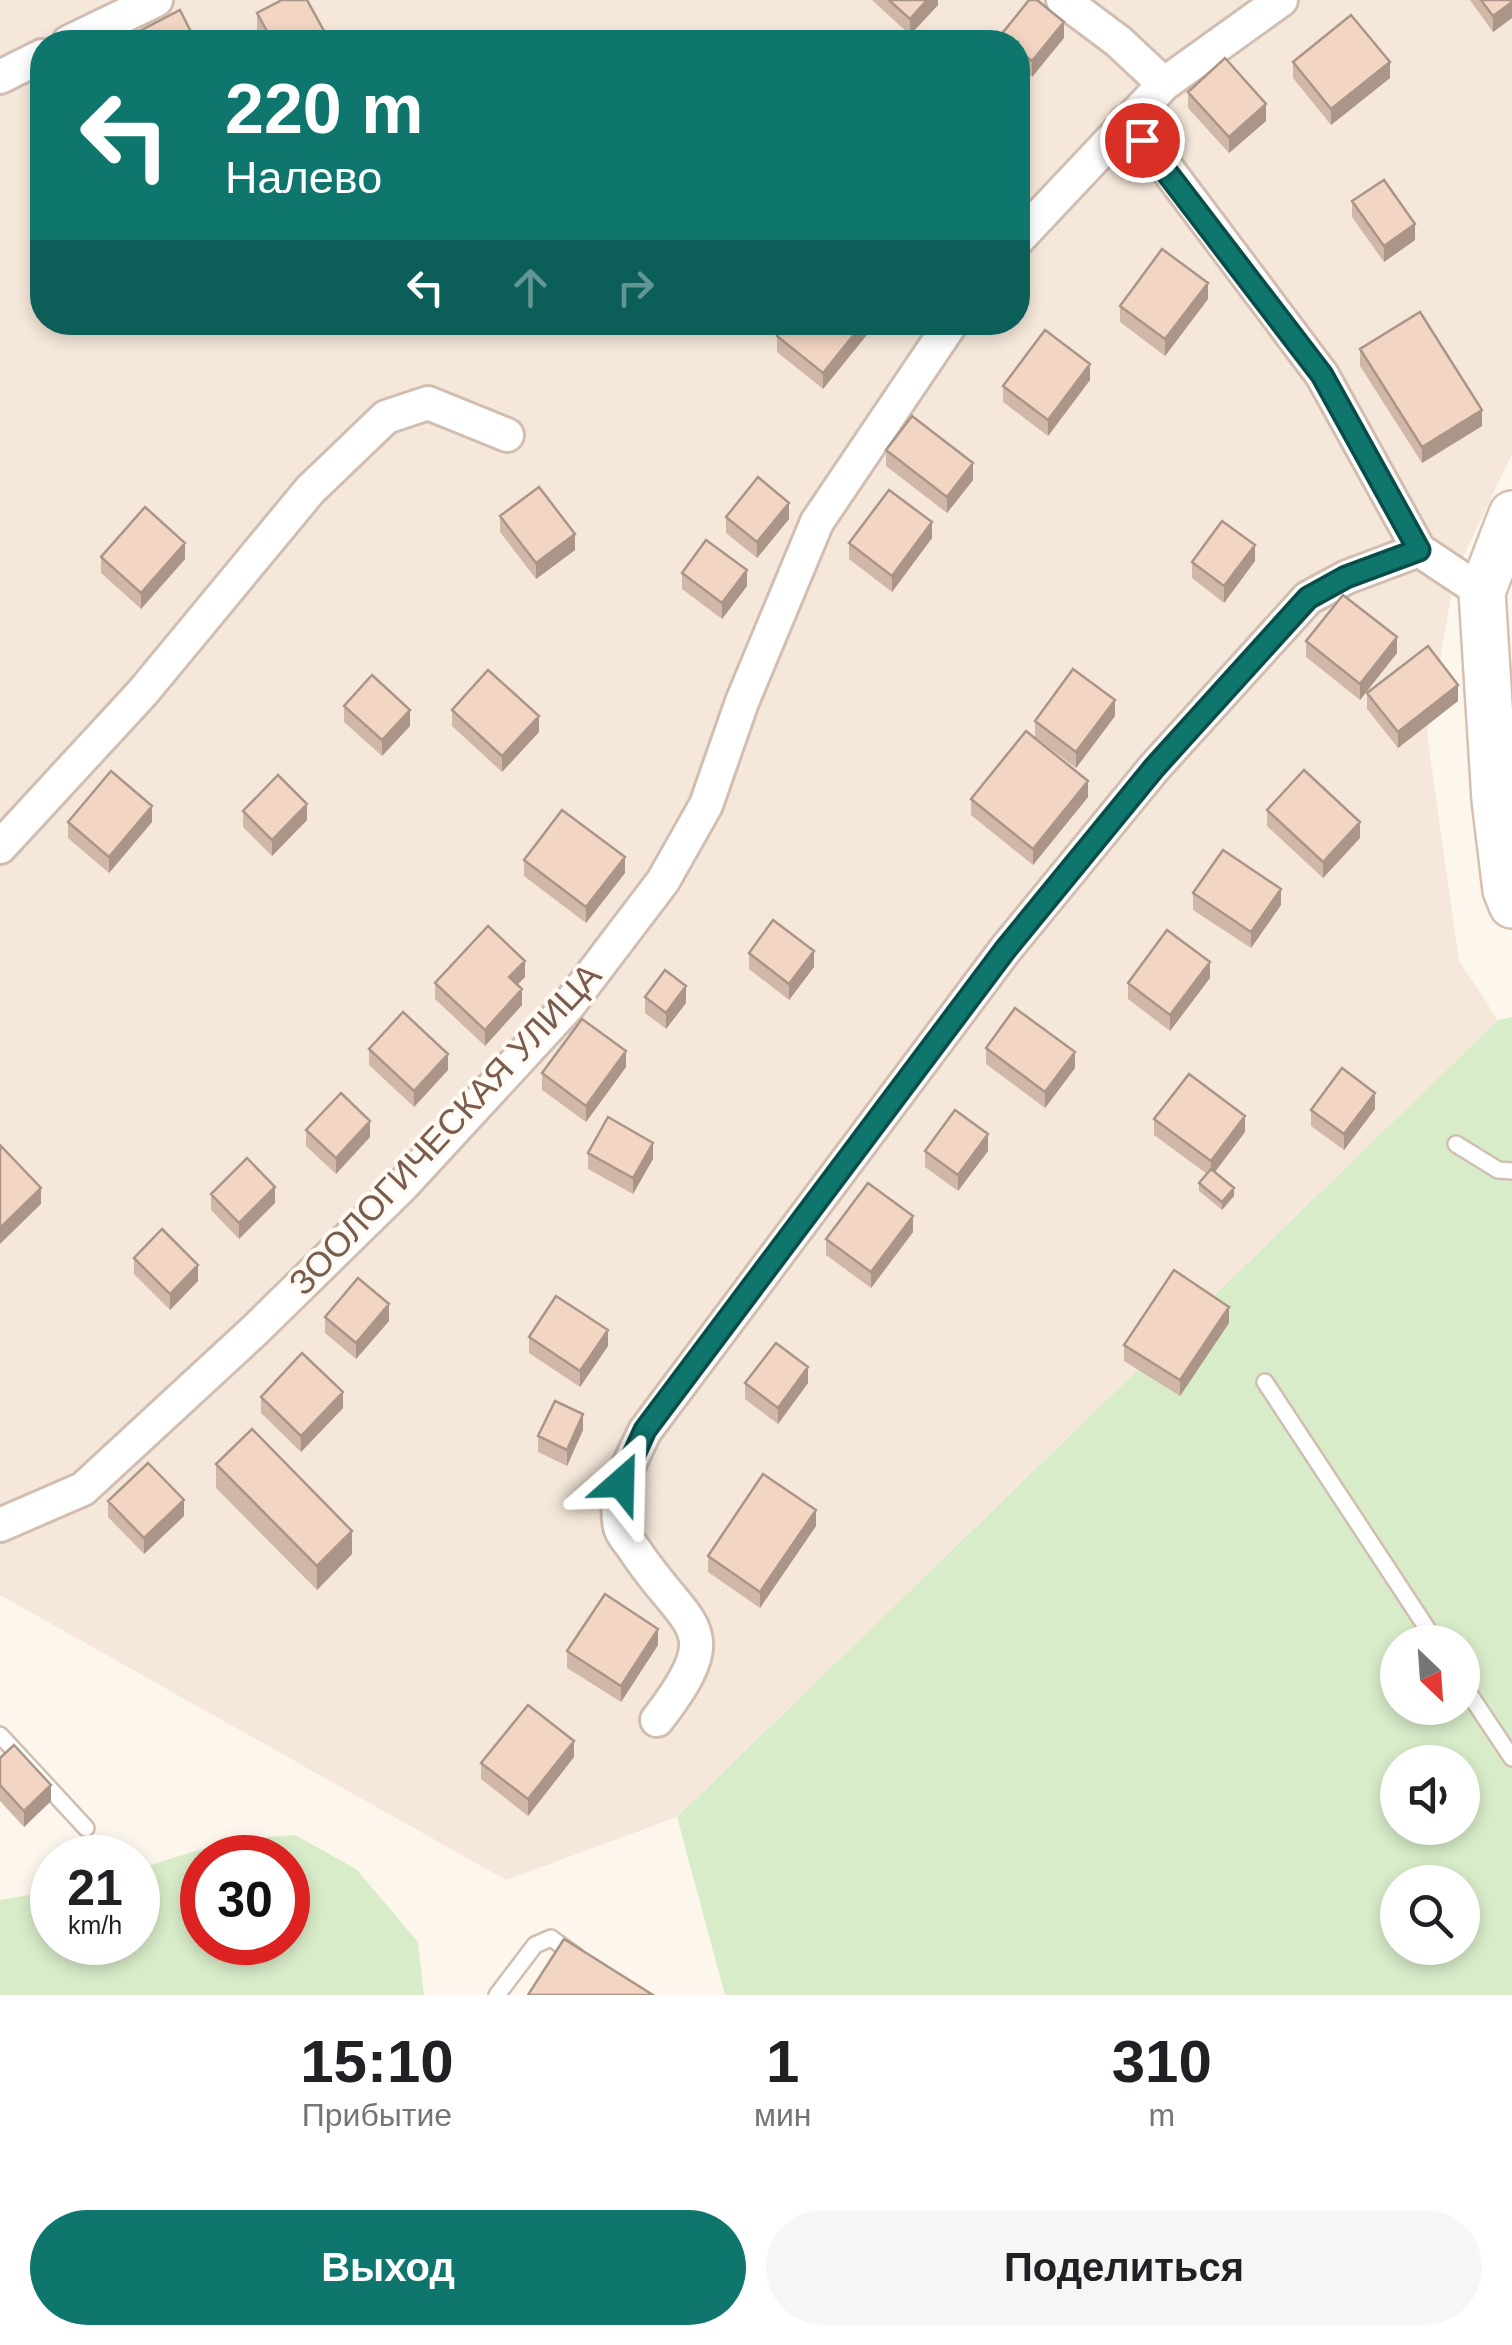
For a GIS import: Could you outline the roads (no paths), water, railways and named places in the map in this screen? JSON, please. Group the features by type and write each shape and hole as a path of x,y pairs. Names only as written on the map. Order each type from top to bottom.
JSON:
{"street":[{"path":"95,30 156,0"},
{"path":"1063,0 1118,41 1164,84"},
{"path":"1030,226 1164,84 1280,0"},
{"path":"0,76 30,62"},
{"path":"1126,122 1159,158 1322,375 1419,550 1482,592"},
{"name":"ЗООЛОГИЧЕСКАЯ УЛИЦА","path":"0,1525 83,1489 112,1463 403,1185 568,1006 663,881 706,805 817,522 943,335"},
{"path":"0,846 143,692 310,490 386,417 428,403 507,435"},
{"path":"1512,514 1482,592 1496,800 1506,890 1512,906"},
{"path":"657,1720 690,1678 697,1653 688,1614 642,1562 620,1528 621,1483 645,1430 1005,950 1154,768 1308,598 1346,577 1419,550"}],"lane":[{"path":"1456,1144 1498,1170 1512,1170"},
{"path":"1264,1382 1425,1625"},
{"path":"1480,1710 1512,1758"},
{"path":"2,1741 86,1828"},
{"path":"497,1995 535,1945 551,1938 597,1972"}]}
